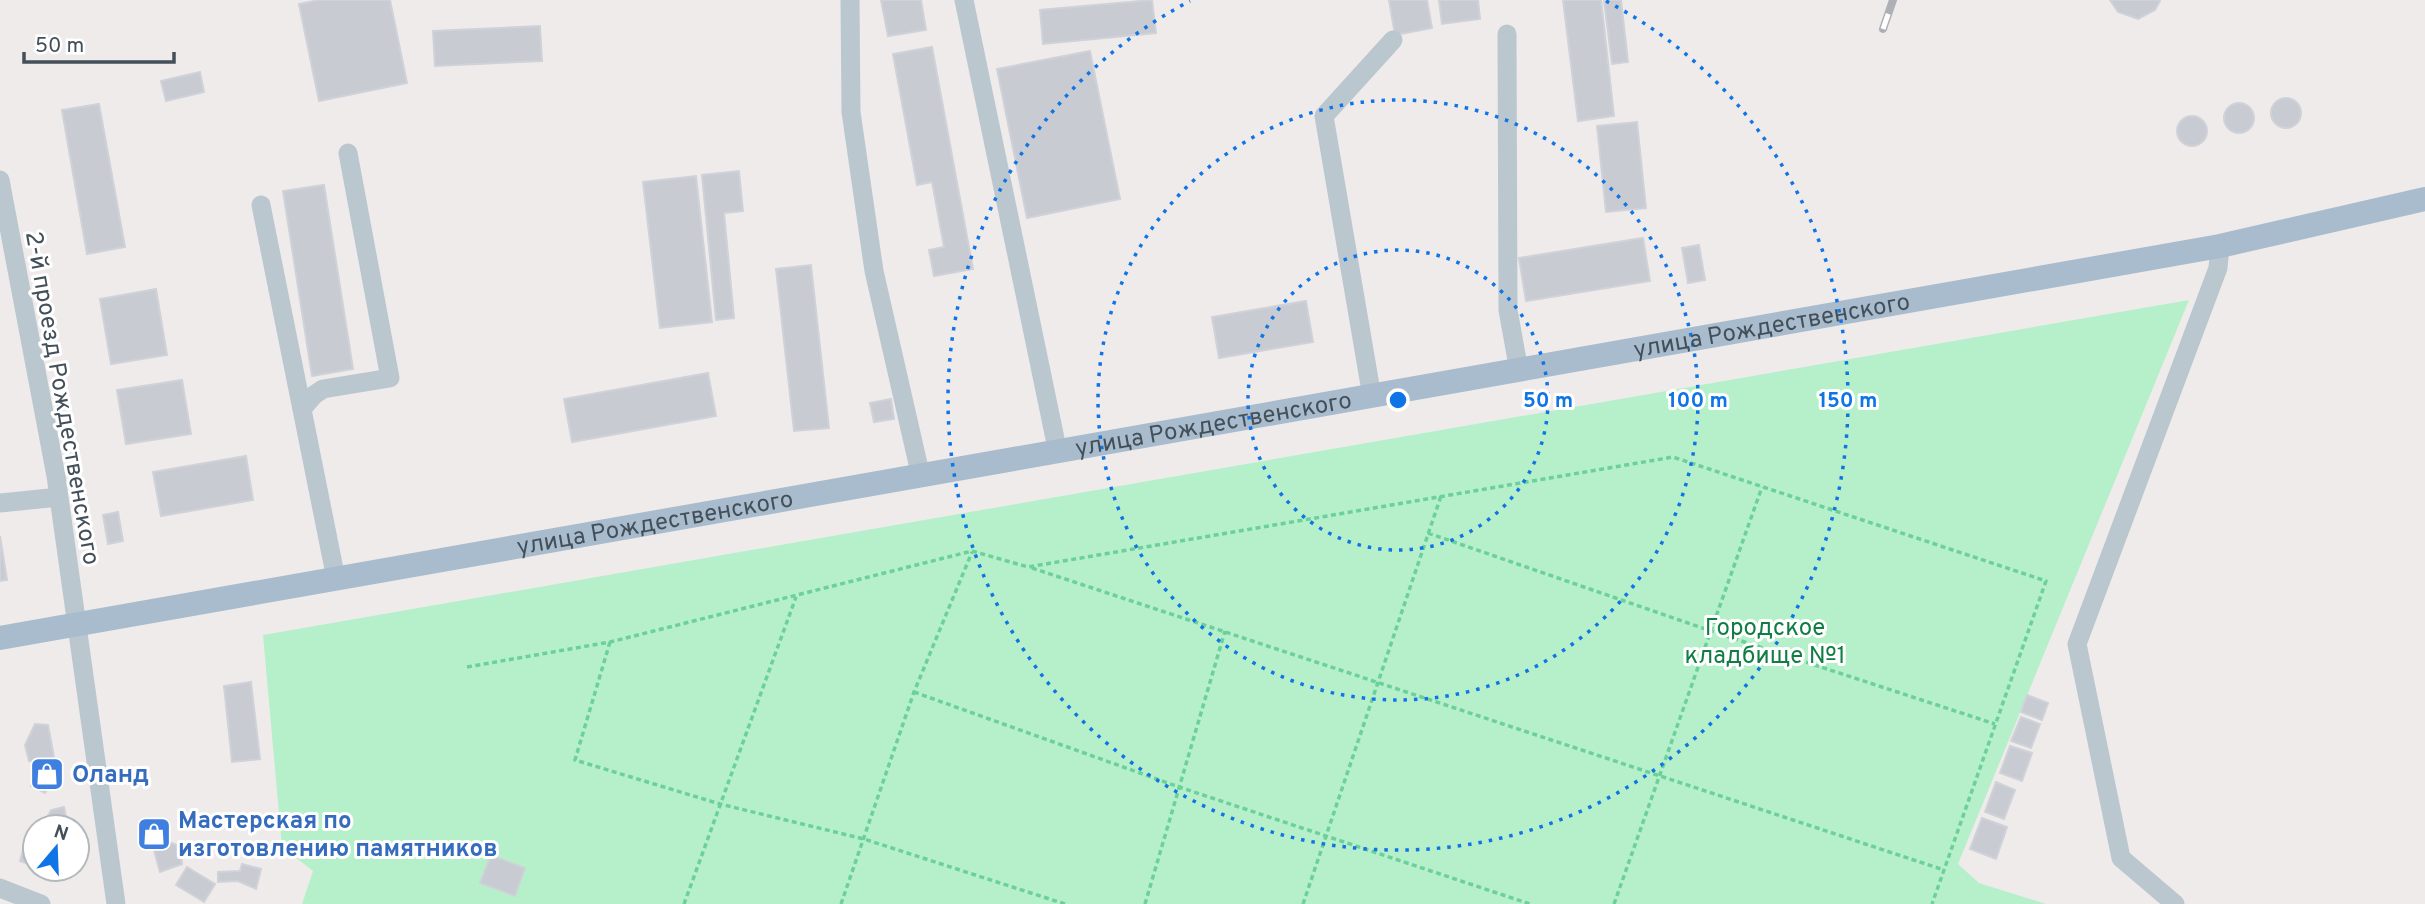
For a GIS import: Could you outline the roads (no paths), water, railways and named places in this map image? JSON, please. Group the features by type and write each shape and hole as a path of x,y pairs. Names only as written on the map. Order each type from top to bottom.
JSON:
{"main road":[{"name":"улица Рождественского","path":"0,638 2220,246 2425,199"}],"street":[{"path":"850,0 851,112 874,271 921,477"},
{"path":"964,0 1058,453"},
{"path":"1507,34 1508,310 1519,371"},
{"path":"1372,397 1324,116 1393,40"},
{"path":"302,410 314,394 323,389 390,379 348,153"},
{"name":"2-й проезд Рождественского","path":"0,180 59,497 116,904"},
{"path":"261,205 336,579"},
{"path":"2175,904 2121,858 2077,644 2218,268 2220,246"},
{"path":"0,503 59,497"},
{"path":"0,888 41,904"}],"railway":[{"path":"1883,29 1893,0"}],"place":[{"name":"Оланд","path":"47,774"},
{"name":"Мастерская по изготовлению памятников","path":"154,834"}],"park label":[{"name":"Городское кладбище №1","path":"1765,641"}]}
